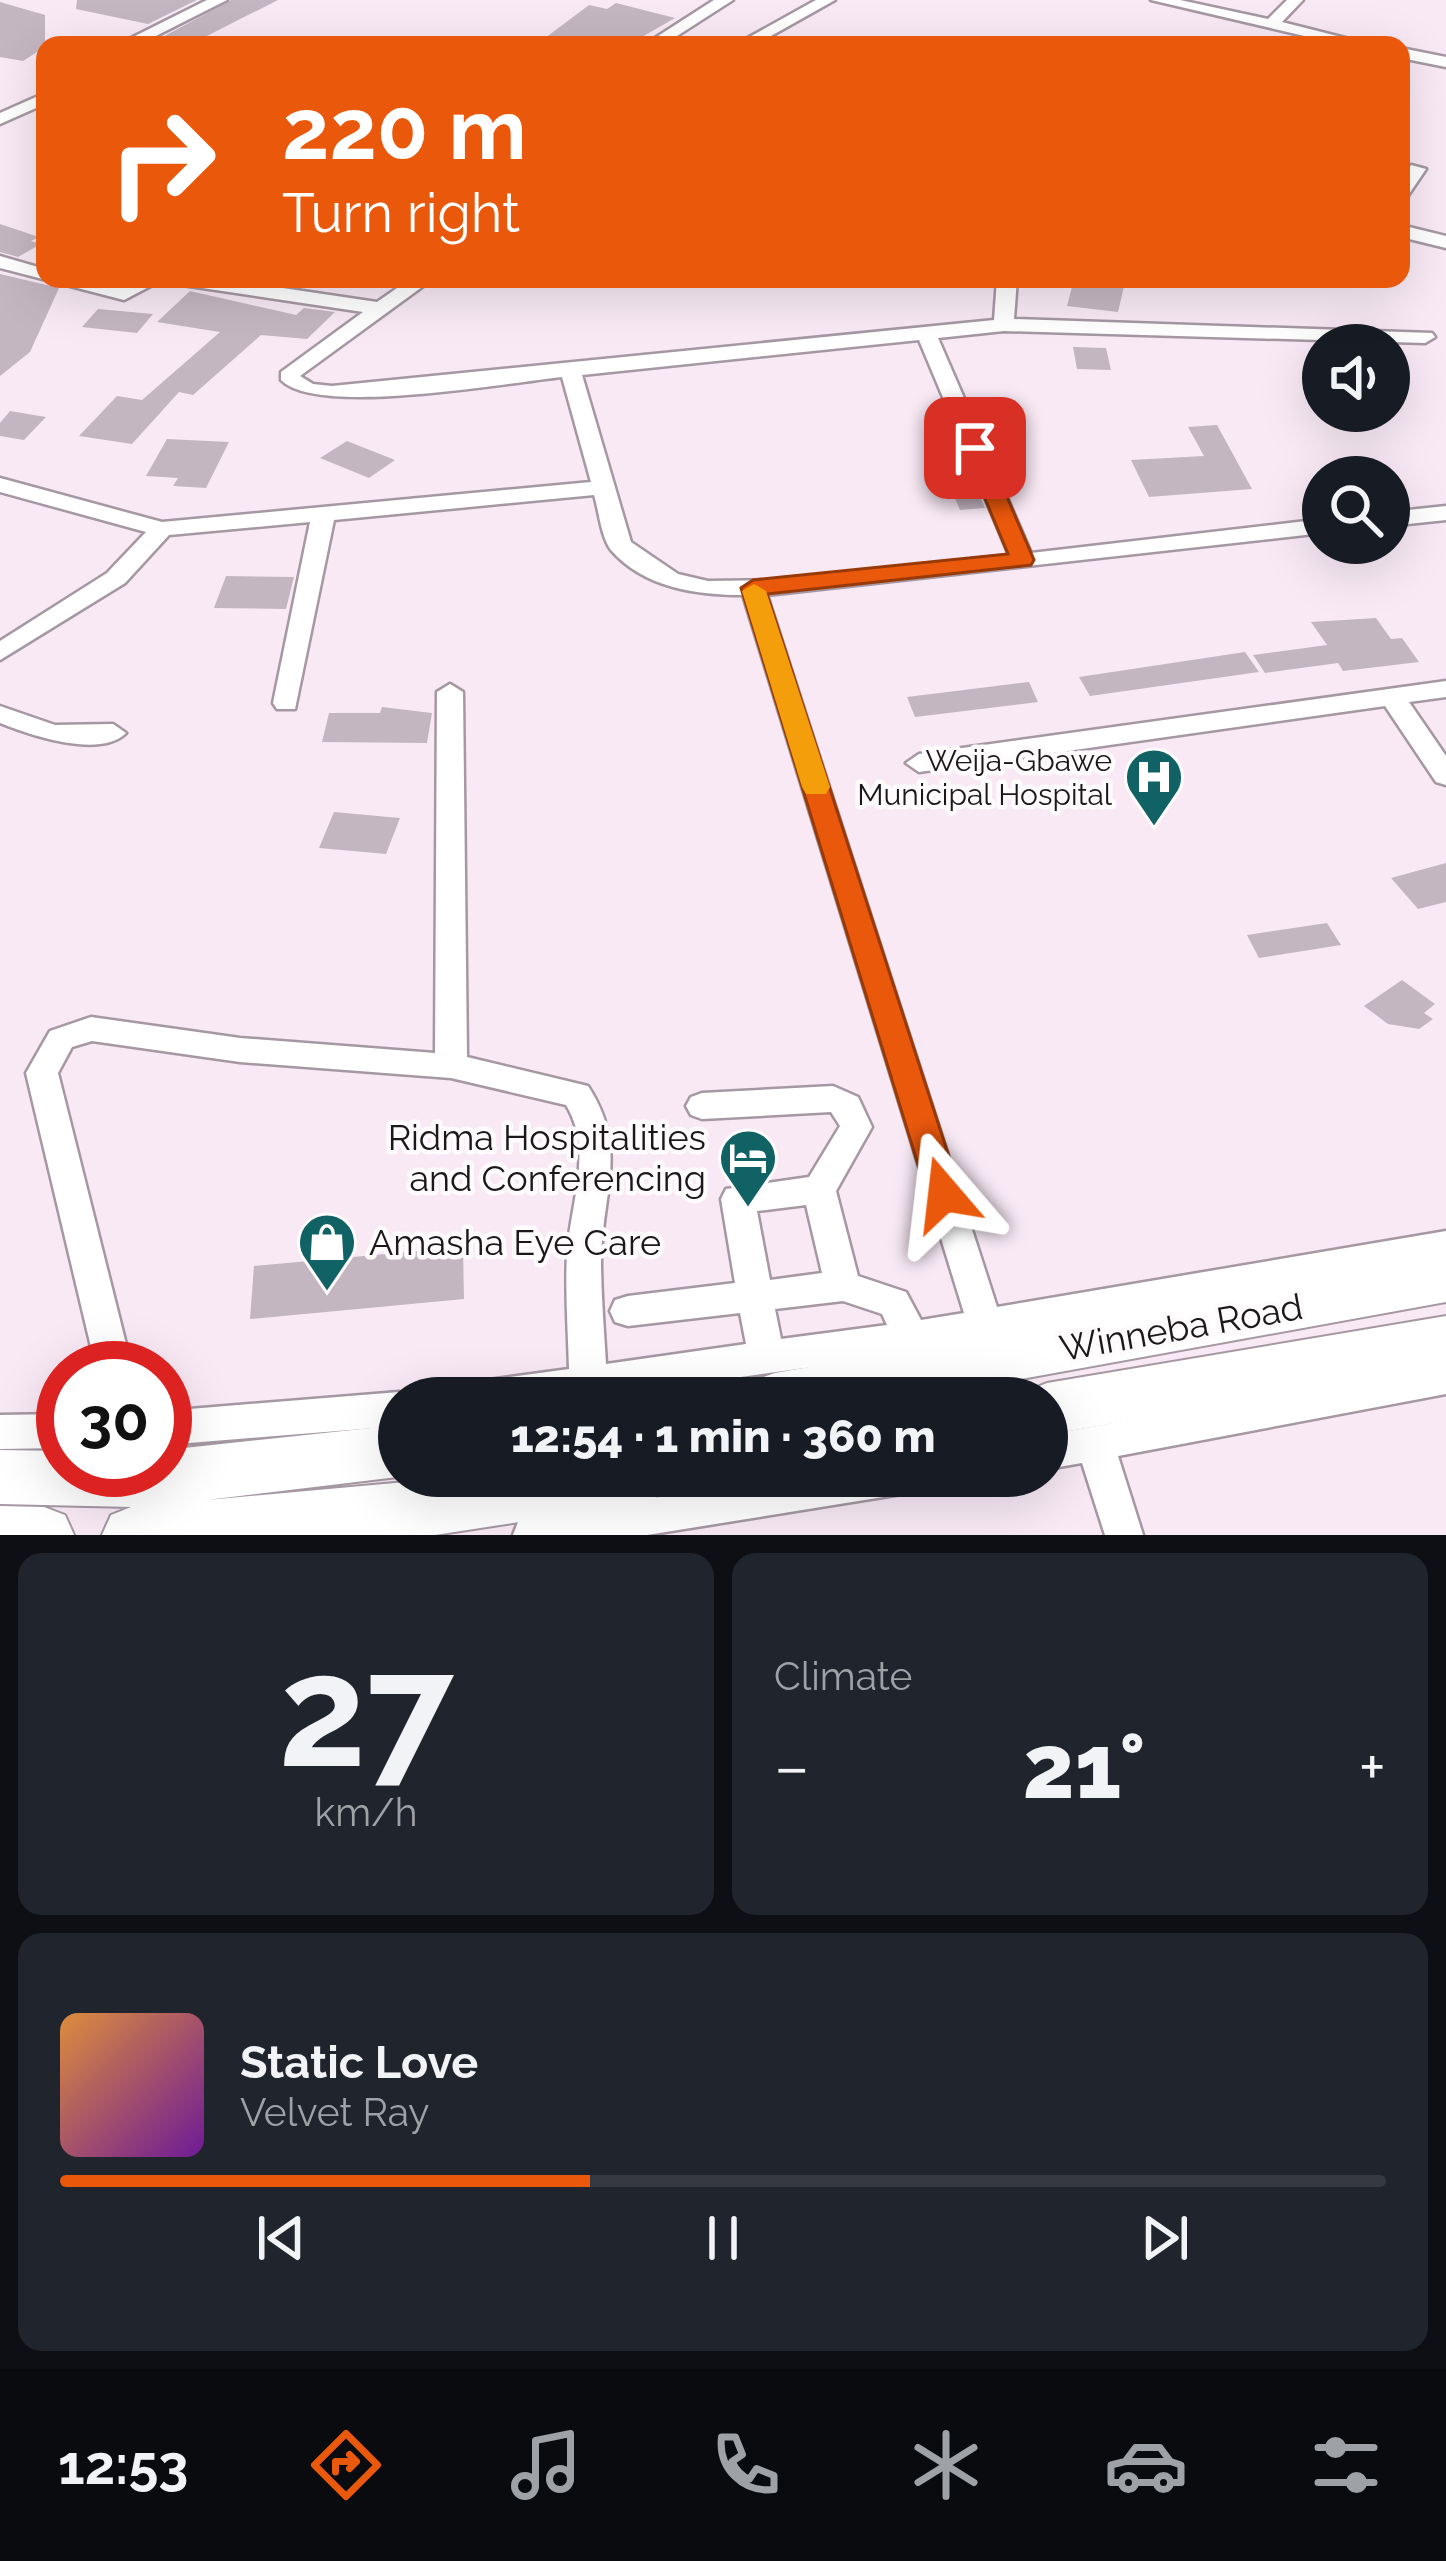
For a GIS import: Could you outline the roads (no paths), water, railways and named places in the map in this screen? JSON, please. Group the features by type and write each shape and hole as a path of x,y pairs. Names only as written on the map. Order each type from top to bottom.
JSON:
{"highway":[{"name":"Winneba Road","path":"776,1377 1290,1290 1446,1279"},
{"name":"Winneba Road","path":"1068,1407 1321,1383 1446,1340"},
{"path":"192,1486 378,1455"},
{"path":"0,1477 36,1482"},
{"path":"192,1496 480,1503 516,1497"},
{"path":"0,1534 44,1535"}],"street":[{"path":"143,36 219,0"},
{"path":"667,36 725,0"},
{"path":"760,36 827,0"},
{"path":"1159,0 1322,36"},
{"path":"1270,25 1295,0"},
{"path":"1410,55 1446,62"},
{"path":"0,119 36,102"},
{"path":"1410,180 1418,169"},
{"path":"1410,233 1446,242"},
{"path":"0,262 36,272"},
{"path":"95,288 124,295 137,288"},
{"path":"276,288 377,308"},
{"path":"409,288 302,364 288,376 293,384 305,389 383,389 1004,325 1425,337"},
{"path":"1004,325 1006,288"},
{"path":"927,335 1022,560"},
{"path":"571,372 620,545 644,566 689,584 753,588 1302,528"},
{"path":"0,485 162,529 607,488"},
{"path":"1410,517 1446,513"},
{"path":"286,703 323,514"},
{"path":"0,652 116,578 162,529"},
{"path":"753,588 985,1324"},
{"path":"919,763 1446,689"},
{"path":"450,692 451,1066"},
{"path":"1392,696 1446,776"},
{"path":"0,714 52,734 113,733"},
{"path":"107,1341 42,1073 61,1039 91,1029 240,1050 451,1066 577,1095 590,1110 598,1149 584,1253 588,1377"},
{"path":"702,1106 843,1102 856,1127 819,1190 843,1286"},
{"path":"770,1377 738,1199 819,1190"},
{"path":"773,1377 912,1337 985,1324 1290,1290 1446,1245"},
{"path":"628,1311 843,1286 894,1303 905,1315 912,1337"},
{"path":"1068,1448 1321,1383 1446,1378"},
{"path":"192,1426 378,1411"},
{"path":"0,1432 36,1431"},
{"path":"1094,1444 1124,1535"},
{"path":"532,1535 774,1497"}],"place":[{"name":"Weija-Gbawe Municipal Hospital","path":"1154,828"},
{"name":"Ridma Hospitalities and Conferencing","path":"748,1209"},
{"name":"Amasha Eye Care","path":"327,1293"}]}
